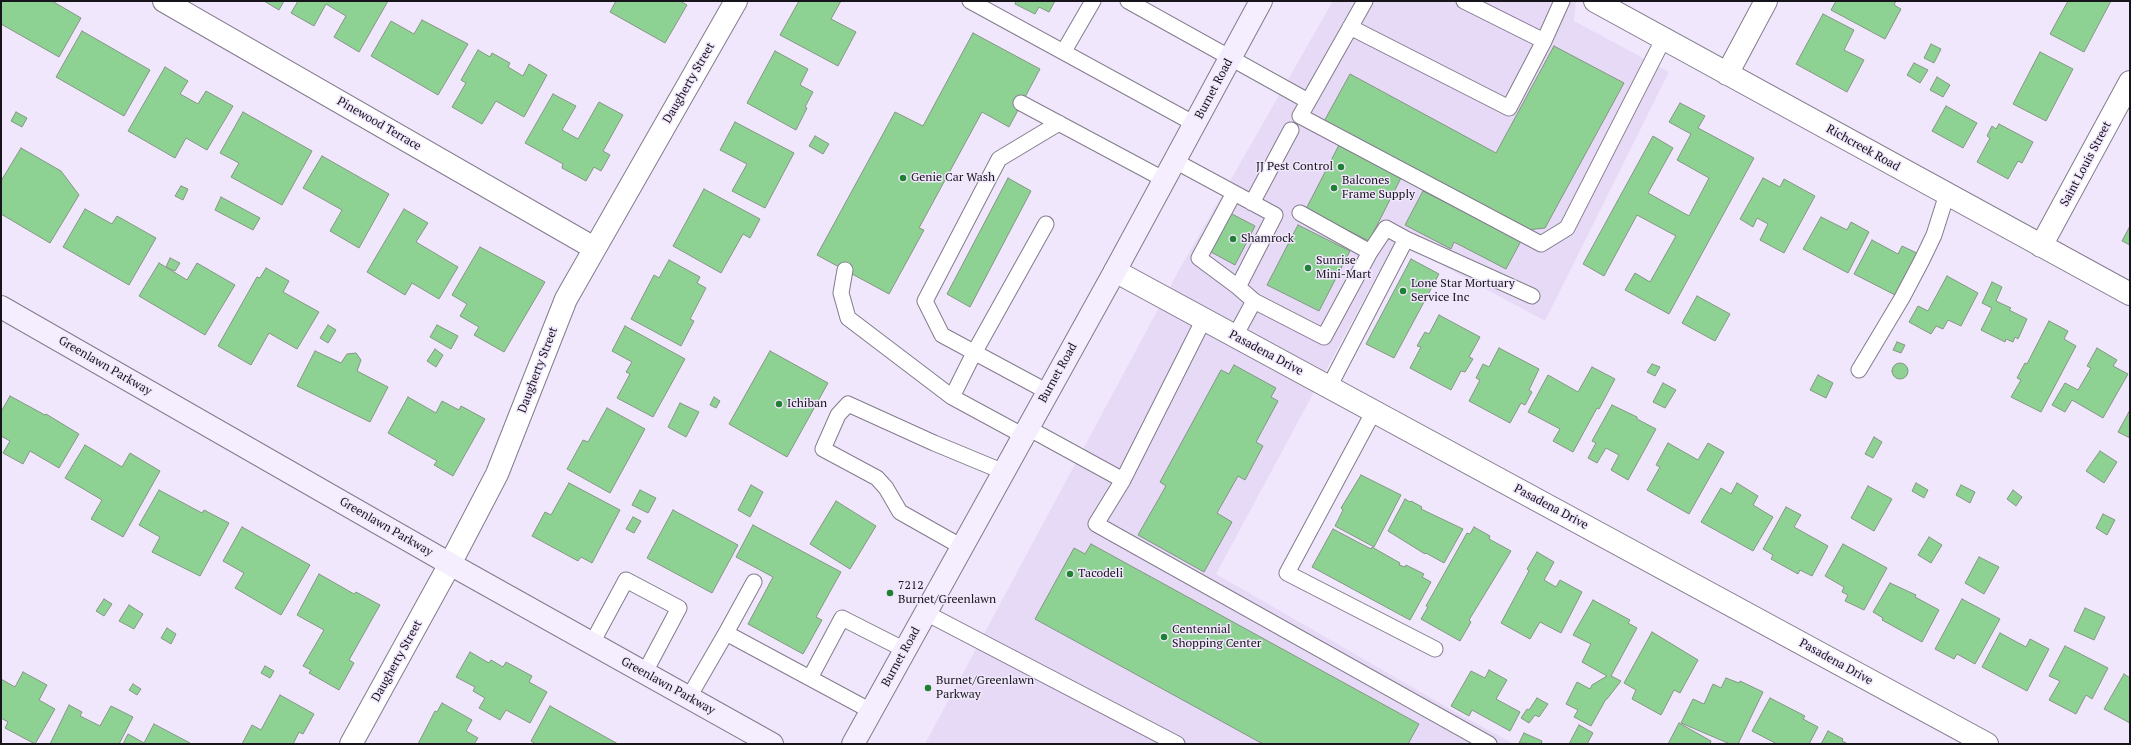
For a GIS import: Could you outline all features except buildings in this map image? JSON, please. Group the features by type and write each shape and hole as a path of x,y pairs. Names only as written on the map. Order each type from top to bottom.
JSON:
{"street":[{"name":"Pinewood Terrace","path":"164,1 594,248"},
{"name":"Daugherty Street","path":"352,744 497,474 566,299 736,1"},
{"name":"Burnet Road","path":"853,744 1115,271 1261,1"},
{"name":"Richcreek Road","path":"1595,1 2130,294"},
{"path":"1727,74 1766,1"},
{"name":"Saint Louis Street","path":"2041,246 2130,82"},
{"name":"Pasadena Drive","path":"1115,271 1987,744"},
{"name":"Greenlawn Parkway","path":"1,307 450,564 772,744"}],"lane":[{"path":"970,1 1064,51 1195,124"},
{"path":"1064,51 1093,1"},
{"path":"1128,1 1308,100"},
{"path":"1365,1 1300,116 1541,244 1567,228 1664,38"},
{"path":"1464,1 1544,41"},
{"path":"1350,27 1509,108 1544,41 1562,1"},
{"path":"1021,103 1059,123 1170,170 1234,193 1275,215 1238,287"},
{"path":"1048,392 942,335 925,301 999,159 1059,123"},
{"path":"1252,203 1291,130"},
{"path":"1234,193 1199,258 1254,301 1324,337 1370,252 1386,228 1406,239 1532,296"},
{"path":"1859,370 1902,298 1922,260 1934,235 1947,194"},
{"path":"1300,213 1370,252"},
{"path":"952,397 974,353 1046,224"},
{"path":"1328,387 1406,239"},
{"path":"845,270 842,293 848,318 952,397 1123,480"},
{"path":"1235,336 1254,301"},
{"path":"1204,319 1123,480 1096,524 1489,744"},
{"path":"962,547 900,512 886,488 877,478 823,449 838,414 848,404 934,443 1004,472"},
{"path":"1374,411 1287,573 1435,649"},
{"path":"592,643 626,580 679,608 644,672"},
{"path":"689,697 754,582"},
{"path":"926,612 1177,744"},
{"path":"810,678 842,618 905,650"},
{"path":"726,633 871,711"}],"shaded area":[{"path":"1333,1 1576,1 1574,21 1669,72 1545,321 1396,240 1216,574 1457,713 1514,744 925,744 1178,272"}],"place":[{"name":"JJ Pest Control","path":"1341,167"},
{"name":"Genie Car Wash","path":"903,178"},
{"name":"Balcones Frame Supply","path":"1334,188"},
{"name":"Shamrock","path":"1233,239"},
{"name":"Sunrise Mini-Mart","path":"1308,268"},
{"name":"Lone Star Mortuary Service Inc","path":"1403,291"},
{"name":"Ichiban","path":"779,404"},
{"name":"Tacodeli","path":"1070,574"},
{"name":"7212 Burnet/Greenlawn","path":"890,593"},
{"name":"Centennial Shopping Center","path":"1164,637"},
{"name":"Burnet/Greenlawn Parkway","path":"928,688"}]}
